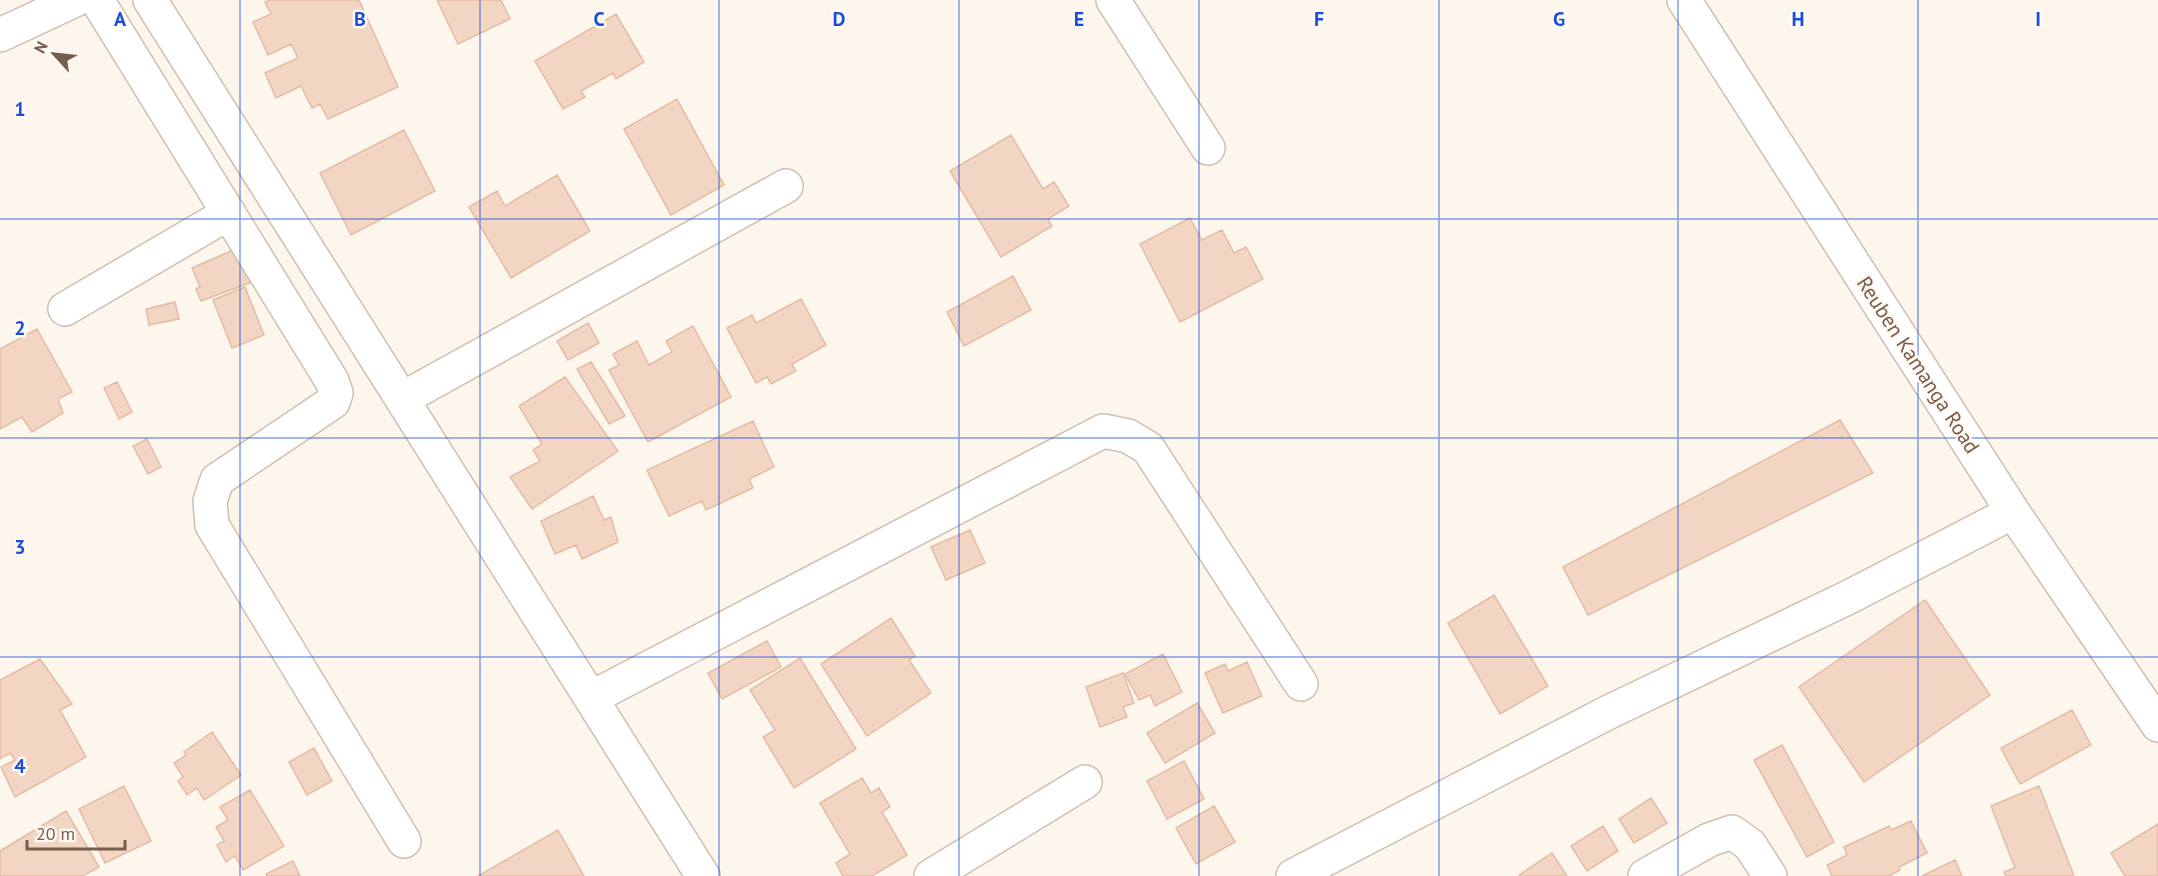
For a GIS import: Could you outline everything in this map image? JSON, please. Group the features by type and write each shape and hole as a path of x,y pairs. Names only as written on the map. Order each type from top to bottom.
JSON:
{"street":[{"path":"0,35 75,0"},
{"path":"98,0 332,381 336,393 333,402 217,480 210,501 212,525 404,841"},
{"path":"150,0 703,876"},
{"path":"1113,0 1208,148"},
{"name":"Reuben Kamanga Road","path":"1684,0 2013,512 2158,725"},
{"path":"402,399 786,186"},
{"path":"65,309 229,213"},
{"path":"591,698 1102,430 1128,436 1148,448 1301,684"},
{"path":"1293,876 1607,713 1849,597 2013,512"},
{"path":"931,876 1085,782"},
{"path":"1645,876 1709,840 1732,832 1750,845 1770,876"}],"building":[{"path":"270,0 359,0 398,87 328,119 320,104 312,108 301,86 276,98 265,73 298,58 291,44 268,55 253,22 271,14 265,2"},
{"path":"437,0 501,0 510,19 458,44"},
{"path":"616,14 644,62 616,79 613,73 581,91 585,97 563,109 535,61"},
{"path":"677,99 724,185 671,215 624,129"},
{"path":"404,130 435,191 351,235 320,173"},
{"path":"1011,135 1043,189 1054,182 1069,206 1048,219 1052,226 1001,257 950,171"},
{"path":"557,175 590,231 511,278 469,207 497,191 505,206"},
{"path":"1190,218 1202,240 1222,230 1234,253 1246,247 1263,279 1180,322 1140,244"},
{"path":"238,248 252,282 201,301 196,289 200,287 192,268"},
{"path":"1013,276 1031,310 964,346 947,312"},
{"path":"245,287 264,335 232,348 213,300"},
{"path":"801,299 826,345 792,364 796,371 771,384 767,377 756,383 727,328 752,315 756,323"},
{"path":"175,302 179,319 149,325 146,309"},
{"path":"588,323 599,343 568,360 557,341"},
{"path":"693,326 731,397 648,442 609,370 619,365 613,354 637,341 649,365 672,352 666,341"},
{"path":"37,329 72,392 58,399 63,413 32,432 22,417 0,429 0,349"},
{"path":"591,362 625,416 609,424 577,369"},
{"path":"565,377 618,451 532,509 510,477 540,461 533,450 542,444 519,406"},
{"path":"117,382 132,412 119,419 104,388"},
{"path":"1840,420 1873,473 1588,615 1563,567"},
{"path":"753,421 774,467 749,479 753,488 706,510 702,501 669,516 647,470"},
{"path":"147,439 161,467 148,474 133,446"},
{"path":"593,496 604,520 611,517 618,542 582,559 576,545 555,554 541,521"},
{"path":"970,530 985,563 946,580 931,547"},
{"path":"1494,595 1548,686 1500,714 1448,623"},
{"path":"1925,600 1990,695 1864,782 1799,687"},
{"path":"891,618 915,656 909,660 931,693 867,736 821,664"},
{"path":"767,641 781,667 722,699 708,673"},
{"path":"1163,654 1182,692 1155,706 1150,695 1139,700 1125,674"},
{"path":"800,658 856,749 794,788 763,737 775,730 750,690"},
{"path":"40,659 72,704 60,710 86,757 15,797 1,767 15,760 10,753 0,759 0,680"},
{"path":"1247,662 1262,696 1223,713 1205,673 1225,664 1228,671"},
{"path":"1123,673 1134,703 1123,707 1127,717 1100,727 1086,687"},
{"path":"1197,703 1215,733 1165,763 1147,733"},
{"path":"2072,710 2091,745 2020,784 2001,748"},
{"path":"212,732 241,775 204,800 197,788 187,795 178,781 183,777 174,763 186,755 184,752"},
{"path":"1782,745 1834,842 1807,857 1754,760"},
{"path":"314,748 332,781 307,795 289,762"},
{"path":"1184,761 1204,799 1167,819 1147,781"},
{"path":"862,778 871,793 879,788 890,807 882,812 907,855 872,876 843,876 836,863 850,854 820,803"},
{"path":"124,786 151,841 105,863 79,809"},
{"path":"2039,786 2074,876 2006,876 2004,872 2015,868 1991,806"},
{"path":"250,790 284,846 243,870 235,856 226,862 217,845 224,841 216,827 228,820 220,807"},
{"path":"1651,798 1667,823 1634,843 1619,819"},
{"path":"1214,806 1235,842 1196,864 1176,828"},
{"path":"66,811 99,867 83,876 0,876 0,851"},
{"path":"1911,821 1927,853 1899,867 1900,870 1889,876 1832,876 1827,865 1847,855 1844,847 1889,826 1891,830"},
{"path":"2158,824 2158,876 2125,876 2111,853"},
{"path":"1603,826 1618,851 1587,871 1571,846"},
{"path":"558,830 584,876 478,876"},
{"path":"1552,853 1567,876 1519,875"},
{"path":"1955,860 1962,876 1922,876"},
{"path":"293,861 300,876 267,876 266,874"}]}
